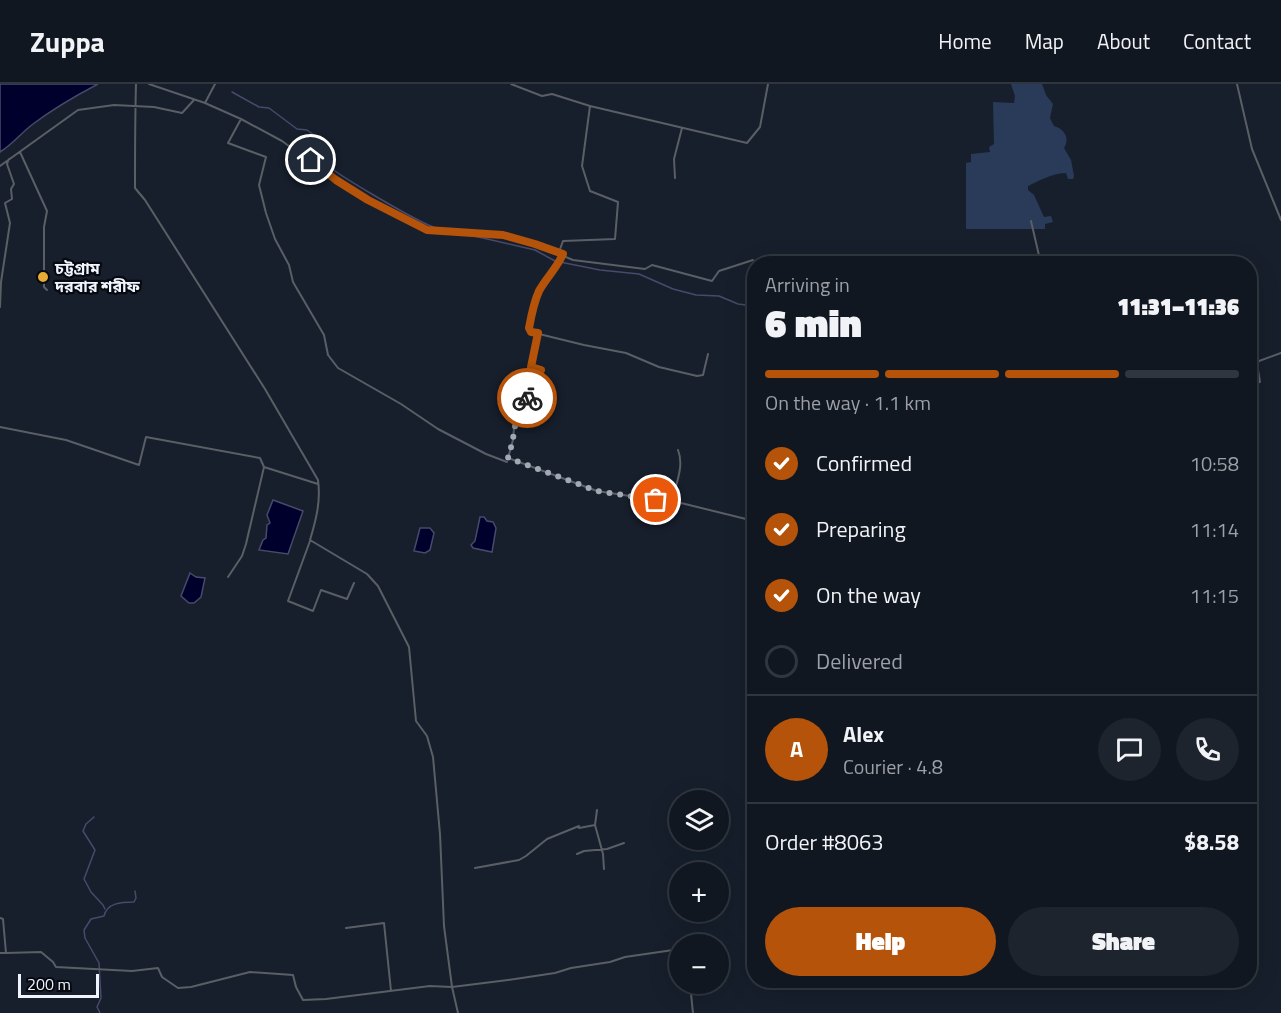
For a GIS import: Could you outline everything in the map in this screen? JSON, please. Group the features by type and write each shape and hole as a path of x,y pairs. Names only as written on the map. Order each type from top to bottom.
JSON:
{"street":[{"path":"136,84 135,188 145,200 265,389 318,484 320,496 316,519 288,601 313,611 321,590 347,599 354,583"},
{"path":"149,84 241,118 282,141 368,200 427,230 503,235 559,252 573,260 645,269 652,265 712,281 719,271 747,262"},
{"path":"204,103 215,84"},
{"path":"511,84 542,96 552,94 590,106 747,143 760,127 768,84"},
{"path":"1237,84 1252,149 1281,220"},
{"path":"0,166 78,110 93,106 135,106 154,107 182,114 194,100"},
{"path":"559,252 563,241 615,239 618,201 590,191 582,166 590,106"},
{"path":"241,118 228,143 266,157 258,185 266,213 275,239 289,265 293,282 324,335 328,355 338,368 401,404 438,429 486,454 507,462"},
{"path":"675,178 674,159 681,128"},
{"path":"20,152 47,211 44,227 44,287 47,290"},
{"path":"0,307 1,282 10,223 5,203 12,199 11,189 14,184 7,164 9,159"},
{"path":"1031,220 1039,256"},
{"path":"563,254 539,292 529,328 531,332 626,353 659,367 697,376 703,375 708,354"},
{"path":"538,333 531,367 541,370 524,402 526,406 514,428 508,458 597,491 656,500 659,487"},
{"path":"1257,383 1260,382 1257,364 1259,361 1281,353"},
{"path":"0,427 66,440 139,465 146,437 260,458 264,467 246,544 242,556 228,577"},
{"path":"678,450 681,457 680,468 673,497 677,502 746,519"},
{"path":"264,467 318,484"},
{"path":"310,540 368,574 378,586 409,647 416,721 427,736 433,757 440,834 444,926 458,1013"},
{"path":"597,810 595,825 604,869"},
{"path":"475,868 519,860 547,839 579,827 595,825"},
{"path":"577,854 600,848 607,849 624,843"},
{"path":"0,918 3,919 6,953"},
{"path":"346,928 384,923 391,991"},
{"path":"0,953 41,952 56,967 64,968 132,971 158,968 162,977 178,988 191,987 250,972 294,976 296,987 303,1000 430,986 452,987 555,973 578,966 669,951"},
{"path":"691,994 693,1013"}],"shaded area":[{"path":"0,84 98,84 41,118 0,152"},
{"path":"1011,84 1042,84 1053,104 1050,118 1054,126 1061,129 1065,135 1067,141 1064,148 1071,160 1074,176 1073,179 1068,179 1066,173 1055,175 1028,186 1028,190 1034,195 1044,217 1051,216 1053,222 1045,224 1045,229 966,229 966,163 971,162 971,154 990,152 989,147 994,144 993,102 1014,103 1015,96"},
{"path":"273,500 303,511 288,554 259,550 266,538 267,525 270,523 267,515"},
{"path":"480,517 493,522 496,528 492,552 473,548 471,545 475,541"},
{"path":"420,528 430,528 434,533 430,550 425,553 414,551"},
{"path":"190,573 196,577 205,578 201,597 194,603 189,603 181,596"}],"waterway":[{"path":"232,92 259,107 269,108 297,129 307,130 314,135 320,158 355,184 427,224 438,229 454,231"},
{"path":"461,233 535,250 555,261 600,270 639,274 673,289 696,295 719,296 747,305"},
{"path":"94,817 86,824 83,831 95,850 84,879 105,909"},
{"path":"100,1013 97,1007 101,998 99,963 85,938 84,930 91,919 104,916 111,906 134,902 135,891"}],"way so far":[{"path":"527,398 524,402 526,406 514,428 508,458 543,469 544,472 597,491 656,500"}],"place":[{"name":"চট্টগ্রাম দরবার শরীফ","path":"43,277"}],"route":[{"path":"311,160 336,180 368,200 427,230 503,235 563,254 539,292 530,322 531,332 538,333 531,367 541,370 527,398"}]}
